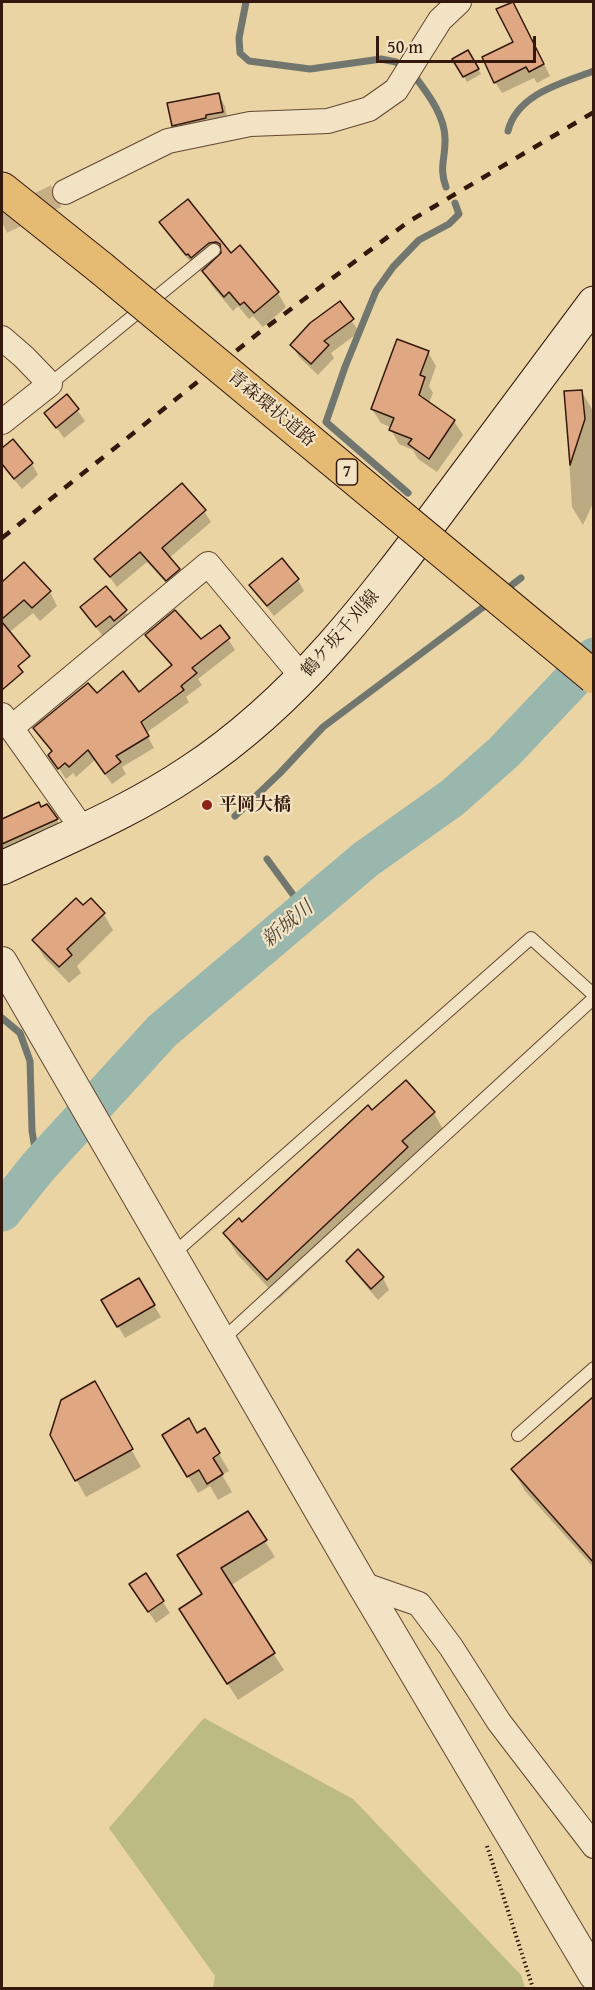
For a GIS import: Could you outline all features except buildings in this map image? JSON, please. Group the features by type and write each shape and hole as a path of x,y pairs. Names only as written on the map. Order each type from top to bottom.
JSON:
{"highway":[{"name":"青森環状道路","path":"2,189 101,268 594,677"}],"main road":[{"name":"鶴ケ坂千刈線","path":"2,868 84,831 152,796 193,770 258,719 303,678 337,642 390,578 594,303"}],"street":[{"path":"65,192 168,141 250,124 328,121 369,109 396,90 440,20 459,2"},
{"path":"2,338 50,384 2,422"},
{"path":"84,831 6,722 208,564 303,678"},
{"path":"2,962 362,1584 594,1975"},
{"path":"362,1584 419,1604 451,1647 499,1722 594,1846"}],"lane":[{"path":"50,384 214,250"},
{"path":"172,1255 531,938 594,996 221,1340"},
{"path":"518,1435 594,1368"}],"shaded area":[{"path":"204,1718 353,1799 521,1975 525,1988 213,1988 215,1976 109,1828"}],"waterway":[{"path":"246,2 239,38 240,53 249,61 310,69 381,59 396,62 402,67"},
{"path":"508,131 513,118 531,99 555,86 594,71"},
{"path":"416,78 431,99 443,124 445,132 443,169 446,187"},
{"path":"408,493 326,422 345,367 376,291 393,267 419,240 449,224 459,214 455,203"},
{"path":"504,591 521,578"},
{"path":"235,816 323,727 490,602"},
{"name":"新城川","path":"2,1212 38,1167 162,1031 366,859 452,798 504,752 594,657"},
{"path":"267,859 305,911"},
{"path":"2,1018 20,1033 30,1061 32,1131 38,1167"}],"tunnel":[{"path":"2,222 65,192"}],"railway":[{"path":"2,538 260,332 408,222 594,112"}],"place":[{"name":"平岡大橋","path":"207,805"}]}
